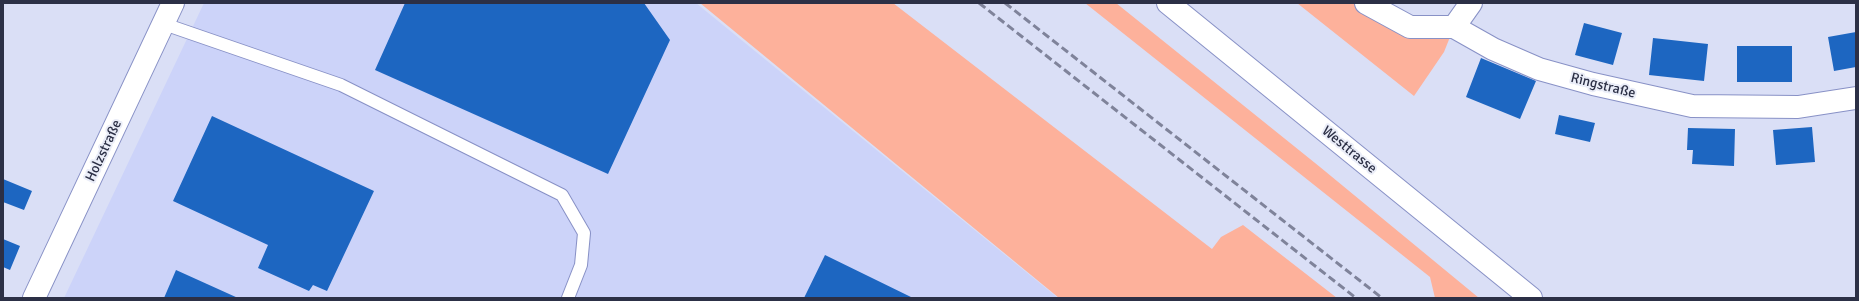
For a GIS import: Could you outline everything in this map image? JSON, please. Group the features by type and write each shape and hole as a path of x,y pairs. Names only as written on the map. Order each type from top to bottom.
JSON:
{"street":[{"name":"Holzstraße","path":"34,298 173,3"},
{"name":"Westtrasse","path":"1168,3 1531,298"},
{"name":"Ringstraße","path":"1366,3 1410,27 1454,27 1493,49 1539,69 1593,84 1692,106 1798,107 1856,98"},
{"path":"1454,27 1471,3"}],"lane":[{"path":"164,24 341,84 562,196 584,233 581,265 568,298"}],"shaded area":[{"path":"204,3 696,3 1058,298 64,298"},
{"path":"700,3 893,3 1212,249 1221,237 1243,225 1337,298 1059,298"},
{"path":"1085,3 1116,3 1320,167 1479,298 1435,298 1430,277"},
{"path":"1297,3 1366,3 1370,6 1454,27 1444,52 1414,96"}],"building":[{"path":"405,3 644,3 670,40 608,174 375,70"},
{"path":"1584,23 1622,33 1613,65 1575,55"},
{"path":"1856,32 1856,67 1834,71 1828,37"},
{"path":"1653,38 1708,44 1704,81 1649,75"},
{"path":"1737,46 1792,46 1792,82 1737,82"},
{"path":"1481,58 1536,81 1520,119 1466,97"},
{"path":"1559,115 1595,123 1590,142 1555,134"},
{"path":"212,116 374,191 327,291 313,285 309,291 258,268 268,245 173,201"},
{"path":"1812,127 1815,162 1776,165 1773,130"},
{"path":"1688,128 1735,129 1734,166 1692,164 1693,150 1687,150"},
{"path":"3,179 32,191 24,210 3,202"},
{"path":"3,239 20,246 10,270 3,267"},
{"path":"825,255 913,298 804,298"},
{"path":"176,270 238,298 164,298"}],"railway":[{"path":"979,3 1356,298"},
{"path":"1005,3 1382,298"}]}
